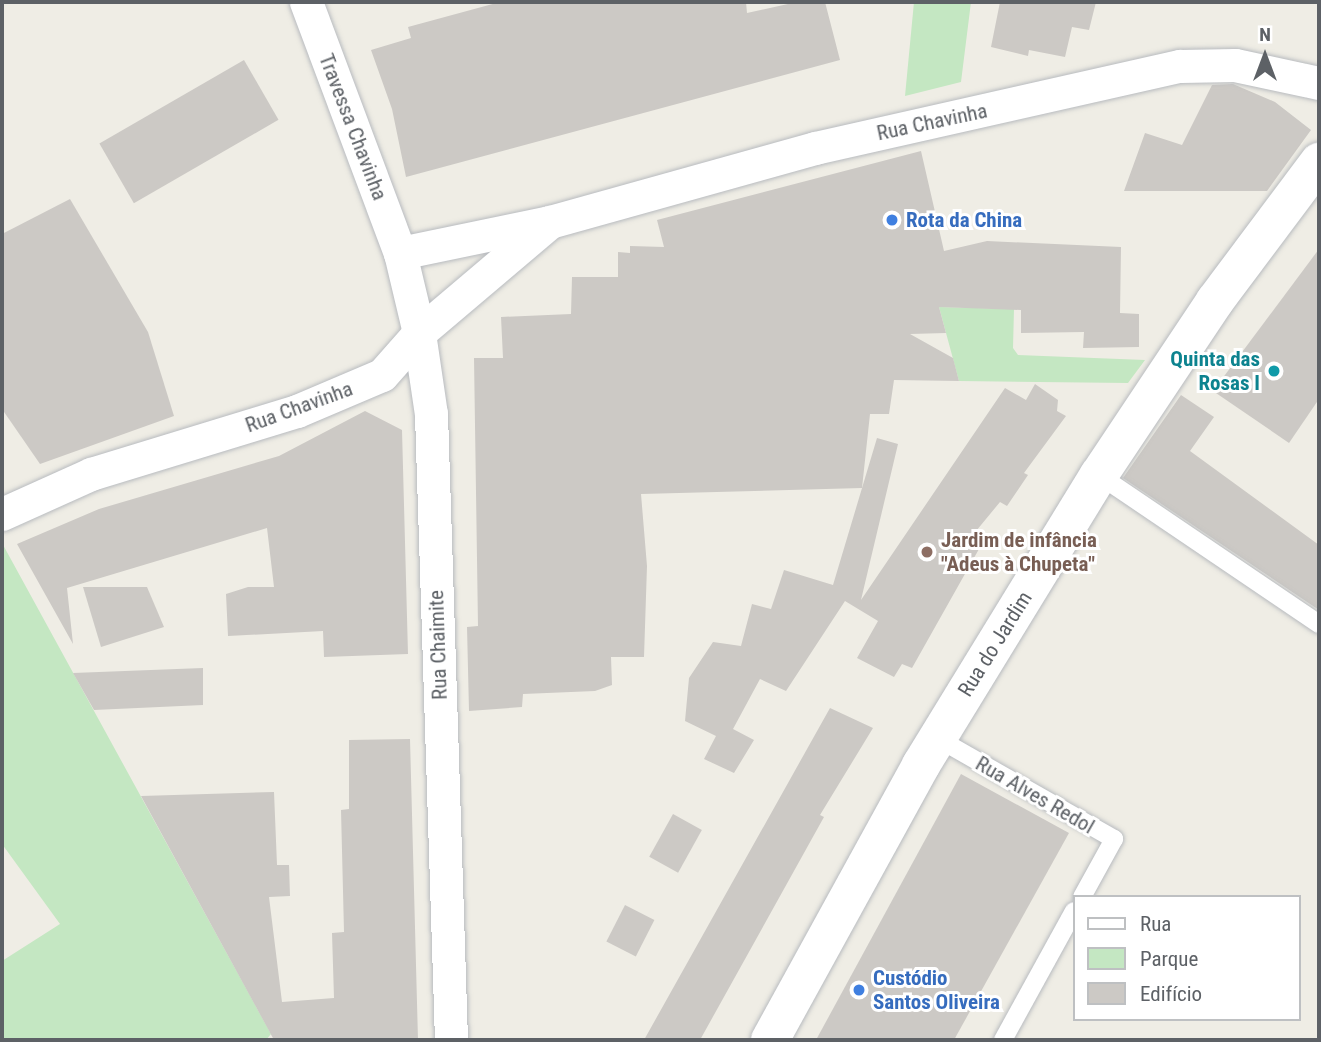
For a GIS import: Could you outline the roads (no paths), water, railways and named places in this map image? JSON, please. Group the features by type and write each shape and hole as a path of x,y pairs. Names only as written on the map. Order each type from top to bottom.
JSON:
{"main road":[{"name":"Rua do Jardim","path":"771,1040 937,738 1099,475 1214,301 1319,162"}],"street":[{"name":"Travessa Chavinha","path":"306,2 400,253"},
{"name":"Rua Chavinha","path":"400,253 550,222 815,148 1180,66 1235,65 1319,83"},
{"name":"Rua Chavinha","path":"2,514 91,474 297,411 382,375 419,333 550,222"},
{"name":"Rua Chaimite","path":"400,253 419,333 431,414 451,1040"}],"lane":[{"path":"1099,475 1319,625"},
{"name":"Rua Alves Redol","path":"937,738 1114,839 1083,895"},
{"path":"1003,1040 1072,915"}],"place":[{"name":"Rota da China","path":"892,220"},
{"name":"Quinta das Rosas I","path":"1274,371"},
{"name":"Jardim de infância \"Adeus à Chupeta\"","path":"927,552"},
{"name":"Custódio Santos Oliveira","path":"859,990"}]}
